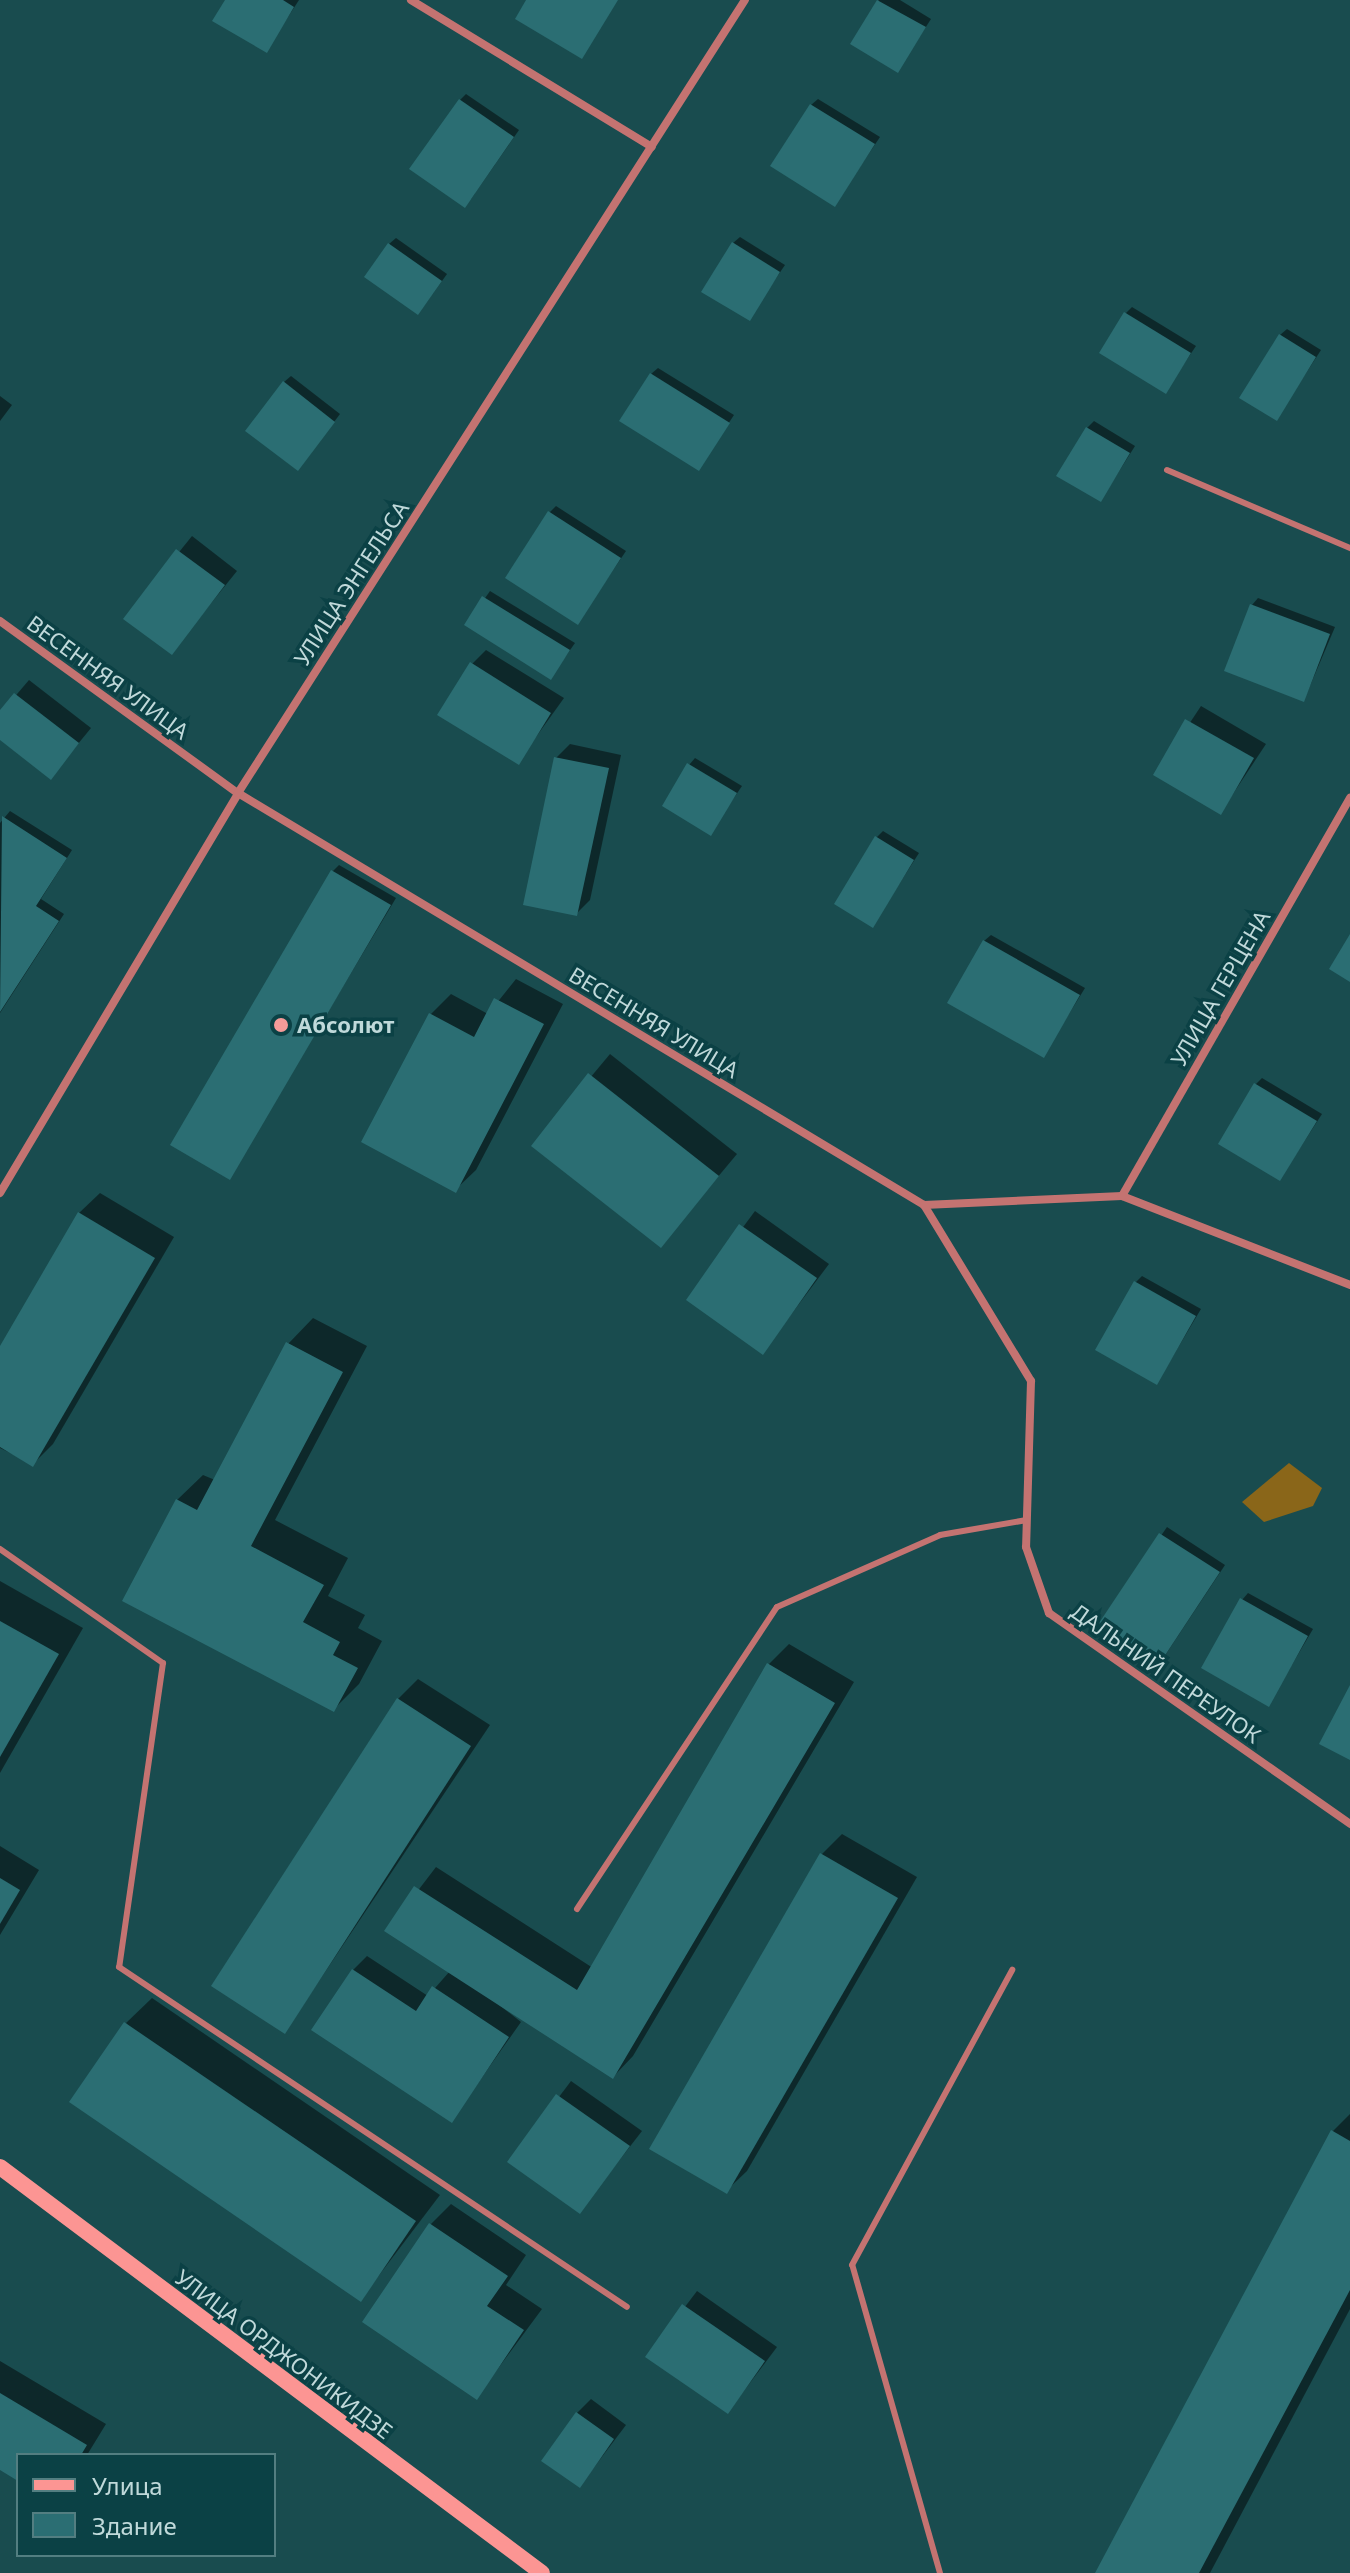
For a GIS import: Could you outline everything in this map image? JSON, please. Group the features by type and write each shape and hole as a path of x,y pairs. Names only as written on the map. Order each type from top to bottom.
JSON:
{"main road":[{"name":"УЛИЦА ОРДЖОНИКИДЗЕ","path":"0,2167 542,2573"}],"street":[{"path":"411,0 652,147"},
{"name":"УЛИЦА ЭНГЕЛЬСА","path":"0,1193 238,793 745,0"},
{"name":"ВЕСЕННЯЯ УЛИЦА","path":"0,621 238,793 924,1205"},
{"name":"УЛИЦА ГЕРЦЕНА","path":"1122,1196 1350,798"},
{"path":"924,1205 1122,1196 1350,1285"},
{"name":"ДАЛЬНИЙ ПЕРЕУЛОК","path":"924,1205 1031,1381 1026,1547 1049,1613 1350,1824"}],"lane":[{"path":"1167,470 1350,548"},
{"path":"577,1909 777,1607 940,1535 1027,1520"},
{"path":"0,1549 163,1663 119,1967 627,2307"},
{"path":"940,2573 852,2265 1012,1970"}],"shaded area":[{"path":"1289,1463 1322,1488 1313,1506 1264,1522 1242,1502"}],"building":[{"path":"225,0 283,0 294,7 267,53 212,21"},
{"path":"526,0 618,0 582,59 515,19"},
{"path":"877,0 926,27 898,73 850,44"},
{"path":"459,99 514,137 465,208 409,169"},
{"path":"810,104 875,144 835,207 770,166"},
{"path":"732,242 780,272 750,321 701,292"},
{"path":"388,243 442,281 418,315 364,277"},
{"path":"1124,312 1191,353 1166,394 1099,353"},
{"path":"1279,334 1316,357 1277,421 1239,398"},
{"path":"650,373 730,423 699,471 619,421"},
{"path":"283,381 335,422 298,471 245,431"},
{"path":"1086,427 1130,453 1101,502 1056,476"},
{"path":"548,511 621,558 578,625 505,578"},
{"path":"176,549 225,585 172,655 123,619"},
{"path":"482,596 570,650 551,680 464,625"},
{"path":"1250,604 1330,634 1304,702 1224,671"},
{"path":"470,662 551,713 519,765 437,715"},
{"path":"14,693 79,743 51,780 0,740 0,710"},
{"path":"1185,719 1254,758 1221,815 1153,775"},
{"path":"554,757 609,768 577,916 523,905"},
{"path":"687,763 737,793 711,836 662,806"},
{"path":"2,816 67,858 36,906 59,921 0,1012"},
{"path":"875,836 914,860 873,928 834,904"},
{"name":"Абсолют","path":"331,870 391,905 230,1180 170,1145"},
{"path":"1350,934 1350,982 1329,969"},
{"path":"983,940 1080,995 1044,1058 947,1003"},
{"path":"494,998 544,1024 456,1193 361,1142 429,1013 474,1037"},
{"path":"588,1073 719,1176 661,1248 531,1146"},
{"path":"1254,1083 1317,1121 1280,1181 1218,1144"},
{"path":"78,1212 155,1258 33,1467 0,1447 0,1346"},
{"path":"739,1224 817,1278 763,1355 686,1300"},
{"path":"1134,1281 1196,1316 1157,1385 1095,1350"},
{"path":"286,1342 343,1372 251,1546 324,1585 303,1622 340,1642 333,1655 358,1668 334,1712 122,1601 176,1499 197,1510"},
{"path":"1159,1533 1220,1572 1160,1663 1099,1623"},
{"path":"1240,1598 1308,1636 1269,1707 1201,1668"},
{"path":"0,1621 59,1654 0,1757"},
{"path":"767,1663 835,1703 613,2079 384,1931 414,1886 577,1990"},
{"path":"1350,1685 1350,1760 1319,1744"},
{"path":"397,1698 471,1746 285,2034 211,1986"},
{"path":"820,1853 898,1898 727,2194 649,2149"},
{"path":"0,1878 20,1890 0,1924"},
{"path":"352,1969 416,2011 432,1986 509,2037 452,2123 311,2030"},
{"path":"124,2022 416,2221 361,2302 69,2102"},
{"path":"556,2094 630,2146 580,2214 507,2162"},
{"path":"1331,2130 1350,2141 1350,2290 1199,2573 1095,2573"},
{"path":"429,2223 508,2276 487,2306 524,2330 477,2400 362,2322"},
{"path":"682,2304 765,2361 728,2414 645,2357"},
{"path":"0,2393 87,2445 82,2453 16,2453 16,2480 0,2470"},
{"path":"576,2412 614,2439 580,2488 541,2461"}],"place":[{"name":"Абсолют","path":"281,1025"}]}
